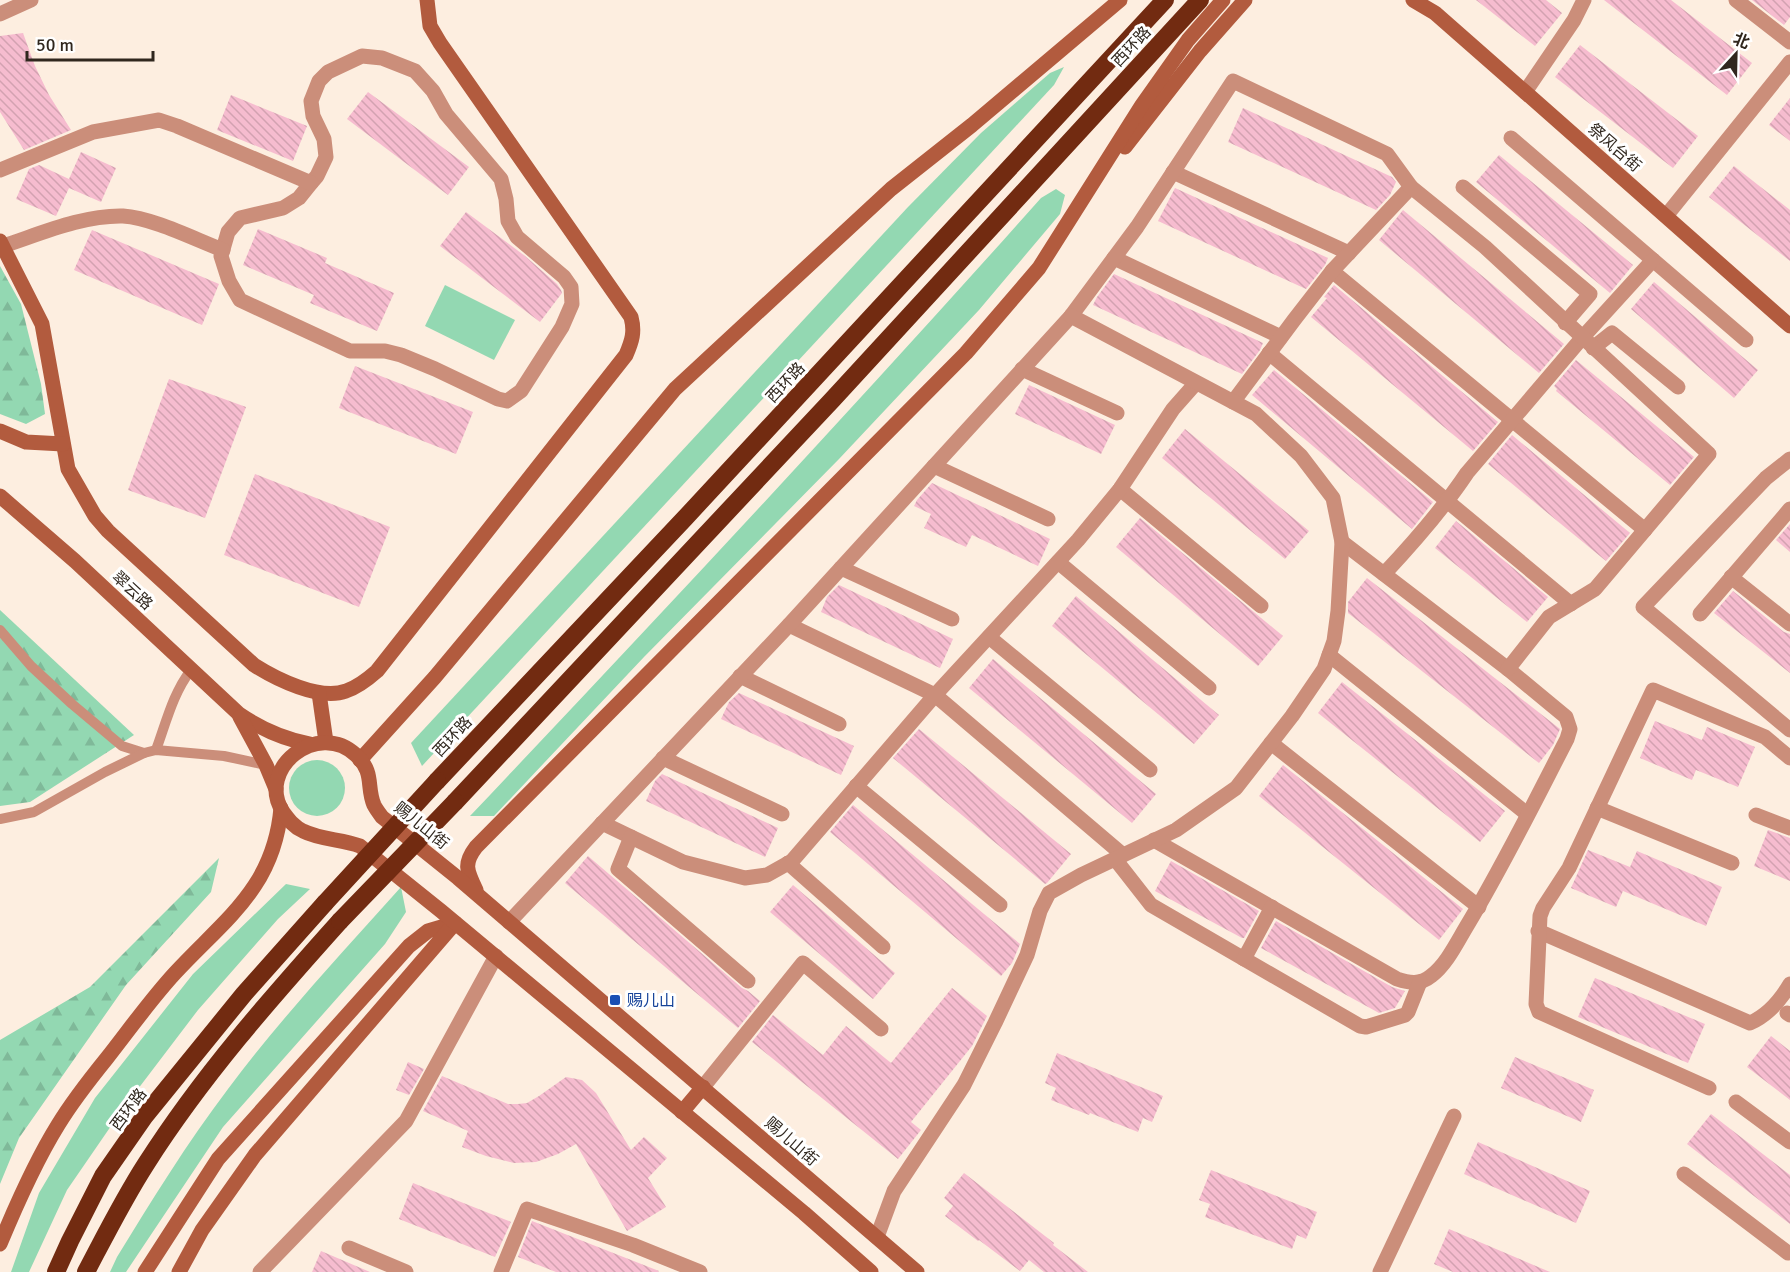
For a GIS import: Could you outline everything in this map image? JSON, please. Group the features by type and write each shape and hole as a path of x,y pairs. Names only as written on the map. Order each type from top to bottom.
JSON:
{"highway":[{"name":"西环路","path":"86,1272 146,1164 204,1081 276,993 340,921 455,802 833,399 1200,0"},
{"name":"西环路","path":"56,1272 103,1176 144,1117 244,994 437,781 685,518 1162,4"}],"main road":[{"path":"1,243 42,324 68,469 95,516 108,531 270,675 294,686 319,693 344,692 364,682 377,671 626,355 634,329 631,317 440,43 430,26 427,0"},
{"path":"238,714 270,733 297,742 341,746 355,754 360,760 435,677 675,388 891,189 972,125 1120,0"},
{"path":"478,895 468,873 467,864 476,847 966,353 1039,268 1142,105 1188,40 1223,0"},
{"path":"1074,213 1200,51 1245,0"},
{"name":"祭风台街","path":"1413,0 1435,13 1790,326"},
{"path":"0,431 26,441 63,444"},
{"name":"翠云路","path":"0,496 75,561 238,714"},
{"path":"318,743 319,693"},
{"path":"238,714 266,765 281,808 290,822 302,831 316,836 348,841 360,846 496,956 804,1213 871,1272"},
{"path":"277,793 279,777 285,763 296,752 318,743"},
{"name":"赐儿山街","path":"360,760 365,765 370,779 371,795 382,817 478,895 917,1272"},
{"path":"0,1244 19,1199 58,1124 174,974 236,912 260,879 276,842 281,808"},
{"path":"145,1272 218,1159 271,1099 409,946 428,931 455,923"},
{"path":"178,1272 202,1230 255,1155 455,923"},
{"path":"682,1112 703,1087"}],"street":[{"path":"0,14 31,0"},
{"path":"1525,92 1574,20 1584,0"},
{"path":"1736,0 1790,42"},
{"path":"362,56 382,58 415,71 433,91 446,114 501,179 508,221 517,237 564,277 571,287 572,304 562,327 521,391 507,401 401,355 386,351 350,351 240,300 229,281 221,256 223,250 228,232 240,218 283,208 299,198 326,157 324,139 313,116 311,101 323,76 362,56"},
{"path":"1666,216 1790,62"},
{"path":"509,922 789,625 1071,316 1137,227 1233,81 1387,154 1411,187 1485,247 1709,454 1595,589 1549,617 1508,669"},
{"path":"0,170 93,132 159,120 311,183"},
{"path":"1511,138 1746,340"},
{"path":"1173,172 1349,253"},
{"path":"1233,402 1332,272 1411,187"},
{"path":"1462,187 1590,294 1565,323"},
{"path":"1,243 93,218 124,216 143,219 223,250"},
{"path":"1114,258 1281,337"},
{"path":"1384,574 1447,502 1467,473 1512,420 1588,343 1653,260"},
{"path":"1332,272 1645,530"},
{"path":"877,1237 894,1191 964,1085 990,1034 1026,955 1040,911 1049,893 1081,875 1176,830 1236,788 1292,716 1324,669 1334,641 1342,542 1334,498 1300,456 1256,414 1071,316"},
{"path":"1588,343 1612,333 1678,387"},
{"path":"1269,353 1571,604"},
{"path":"1022,369 1117,413"},
{"path":"602,824 683,861 745,878 767,875 792,861 935,694 1058,562 1120,489 1173,409 1197,383"},
{"path":"1790,459 1766,478 1643,607 1790,730"},
{"path":"934,466 1048,519"},
{"path":"1120,489 1261,606"},
{"path":"1700,614 1790,509"},
{"path":"1154,840 1397,979 1420,982 1431,976 1451,952 1479,907 1567,739 1570,729 1566,717 1508,669 1342,542"},
{"path":"1058,562 1209,688"},
{"path":"841,568 952,619"},
{"path":"1731,577 1790,624"},
{"path":"789,625 935,694 1119,857 1151,905 1360,1026 1366,1027 1405,1015 1420,982"},
{"path":"989,637 1150,770"},
{"path":"1329,655 1527,814"},
{"path":"740,676 839,724"},
{"path":"1709,1088 1539,1012 1536,1004 1540,916 1569,868 1653,690 1765,737 1790,758"},
{"path":"1271,743 1479,907"},
{"path":"663,758 782,814"},
{"path":"856,786 1000,905"},
{"path":"1597,808 1732,863"},
{"path":"1756,815 1790,828"},
{"path":"632,837 618,869 748,981"},
{"path":"788,863 883,947"},
{"path":"1244,959 1272,908"},
{"path":"1538,930 1750,1023 1772,1009 1790,984"},
{"path":"260,1272 406,1121 496,956"},
{"path":"703,1087 803,963 881,1029"},
{"path":"1736,1102 1790,1142"},
{"path":"1380,1272 1454,1116"},
{"path":"1684,1174 1789,1253"},
{"path":"501,1272 527,1209 633,1245 700,1272"},
{"path":"349,1248 406,1272"}],"lane":[{"path":"0,630 31,666 72,704 122,746 144,753"},
{"path":"156,750 182,681 191,670"},
{"path":"0,819 34,812 105,772 144,753 156,750 224,756 266,765"}],"green space":[{"path":"1064,67 1054,85 422,766 411,743 908,207 981,133 1050,73"},
{"path":"1056,189 1065,195 1060,214 979,310 839,459 644,657 494,816 470,816 758,509 1041,198"},
{"path":"0,266 21,304 41,384 45,414 26,424 0,414"},
{"path":"445,285 515,320 494,360 425,326"},
{"path":"0,610 134,735 30,802 0,806"},
{"path":"317,760 328,762 337,768 343,777 345,788 343,799 337,808 328,814 317,816 306,814 297,808 291,799 289,788 291,777 297,768 306,762"},
{"path":"219,858 211,892 126,985 19,1138 0,1184 0,1040 90,987"},
{"path":"286,884 310,889 278,919 198,1010 122,1110 67,1190 29,1272 11,1272 39,1193 95,1098 193,974"},
{"path":"401,887 406,912 385,944 223,1127 126,1272 110,1272 170,1172 228,1089 290,1011"}],"building":[{"path":"1476,0 1546,0 1562,13 1535,46"},
{"path":"1604,0 1671,0 1752,63 1727,95"},
{"path":"1752,0 1790,0 1790,17 1784,25"},
{"path":"23,33 49,95 71,130 24,150 0,112 0,36"},
{"path":"1580,45 1698,136 1673,168 1555,77"},
{"path":"368,92 469,167 448,195 347,119"},
{"path":"231,95 307,126 293,161 217,130"},
{"path":"1790,98 1790,141 1769,125"},
{"path":"1243,108 1392,177 1396,182 1390,195 1376,210 1228,142"},
{"path":"81,152 116,168 101,202 69,188 56,216 16,199 29,169 39,165 69,179"},
{"path":"1499,155 1633,265 1610,293 1476,182"},
{"path":"1734,166 1790,210 1790,261 1709,197"},
{"path":"1175,188 1328,258 1325,265 1306,289 1158,221"},
{"path":"1403,210 1564,344 1539,373 1379,240"},
{"path":"466,212 525,256 557,284 562,293 540,322 440,246"},
{"path":"258,229 327,258 325,263 394,293 377,331 310,303 314,295 243,265"},
{"path":"92,230 219,284 202,325 74,270"},
{"path":"1114,274 1263,343 1260,350 1242,374 1093,305"},
{"path":"1654,282 1758,370 1734,398 1631,309"},
{"path":"1334,285 1498,422 1473,451 1311,317 1327,298 1324,297"},
{"path":"1576,360 1694,457 1670,485 1556,391 1554,386"},
{"path":"355,366 473,412 456,454 339,408"},
{"path":"1274,370 1433,502 1412,529 1252,395"},
{"path":"169,379 246,407 205,518 128,490"},
{"path":"1029,385 1115,425 1101,454 1015,414"},
{"path":"1185,429 1309,531 1285,559 1162,458"},
{"path":"1512,435 1630,533 1606,561 1488,464"},
{"path":"255,474 390,527 359,607 224,555"},
{"path":"932,483 1050,539 1038,566 972,535 966,547 924,528 931,514 914,506"},
{"path":"1140,518 1283,636 1258,666 1116,547"},
{"path":"1456,521 1548,597 1527,622 1435,548"},
{"path":"1790,524 1790,552 1776,540"},
{"path":"1367,578 1560,729 1553,745 1539,763 1348,613 1348,602"},
{"path":"839,585 953,639 940,668 821,612 827,597"},
{"path":"1733,591 1784,632 1790,634 1790,673 1714,613"},
{"path":"1076,596 1219,715 1194,744 1052,626"},
{"path":"993,659 1156,794 1132,823 969,688"},
{"path":"1342,682 1505,811 1480,842 1318,713"},
{"path":"739,693 854,746 841,775 721,719 729,702"},
{"path":"1655,721 1702,740 1707,727 1755,747 1738,787 1696,770 1692,780 1640,758"},
{"path":"919,729 1071,854 1047,883 1045,884 893,758"},
{"path":"1283,765 1463,909 1439,940 1259,796"},
{"path":"662,774 778,828 765,857 646,801 655,781"},
{"path":"853,805 1020,944 1012,963 1001,976 830,832"},
{"path":"1768,830 1790,838 1790,881 1754,866"},
{"path":"1588,850 1630,867 1637,851 1722,887 1706,926 1623,891 1616,907 1571,888"},
{"path":"588,856 760,1001 738,1028 565,883"},
{"path":"1171,861 1259,911 1244,938 1155,891"},
{"path":"793,885 895,973 873,999 770,912"},
{"path":"1276,921 1392,987 1405,991 1395,1008 1379,1013 1261,948"},
{"path":"1595,978 1705,1024 1688,1063 1578,1017"},
{"path":"952,988 987,1016 972,1046 911,1122 921,1130 898,1159 752,1042 773,1015 823,1055 846,1026 891,1063"},
{"path":"1771,1036 1790,1051 1790,1100 1747,1067"},
{"path":"1057,1053 1163,1096 1152,1122 1143,1118 1138,1132 1051,1100 1056,1088 1045,1083"},
{"path":"1515,1057 1594,1090 1581,1122 1501,1088"},
{"path":"408,1062 424,1069 409,1095 396,1090"},
{"path":"442,1076 508,1104 527,1103 566,1077 582,1080 596,1093 631,1150 644,1137 667,1158 648,1178 666,1207 627,1231 576,1144 536,1162 514,1163 462,1147 468,1131 423,1111"},
{"path":"1711,1114 1790,1175 1790,1224 1687,1144"},
{"path":"1478,1142 1590,1191 1576,1223 1464,1174"},
{"path":"1211,1170 1317,1212 1306,1239 1297,1235 1292,1249 1205,1217 1210,1204 1199,1200"},
{"path":"964,1173 1088,1272 1044,1272 1029,1260 1020,1271 945,1216 953,1206 944,1198"},
{"path":"413,1183 511,1222 495,1257 399,1219"},
{"path":"532,1221 659,1271 556,1272 518,1257"},
{"path":"1449,1229 1550,1272 1453,1272 1434,1264"},
{"path":"321,1251 370,1272 312,1272"}],"place":[{"name":"赐儿山","path":"615,1000"}]}
